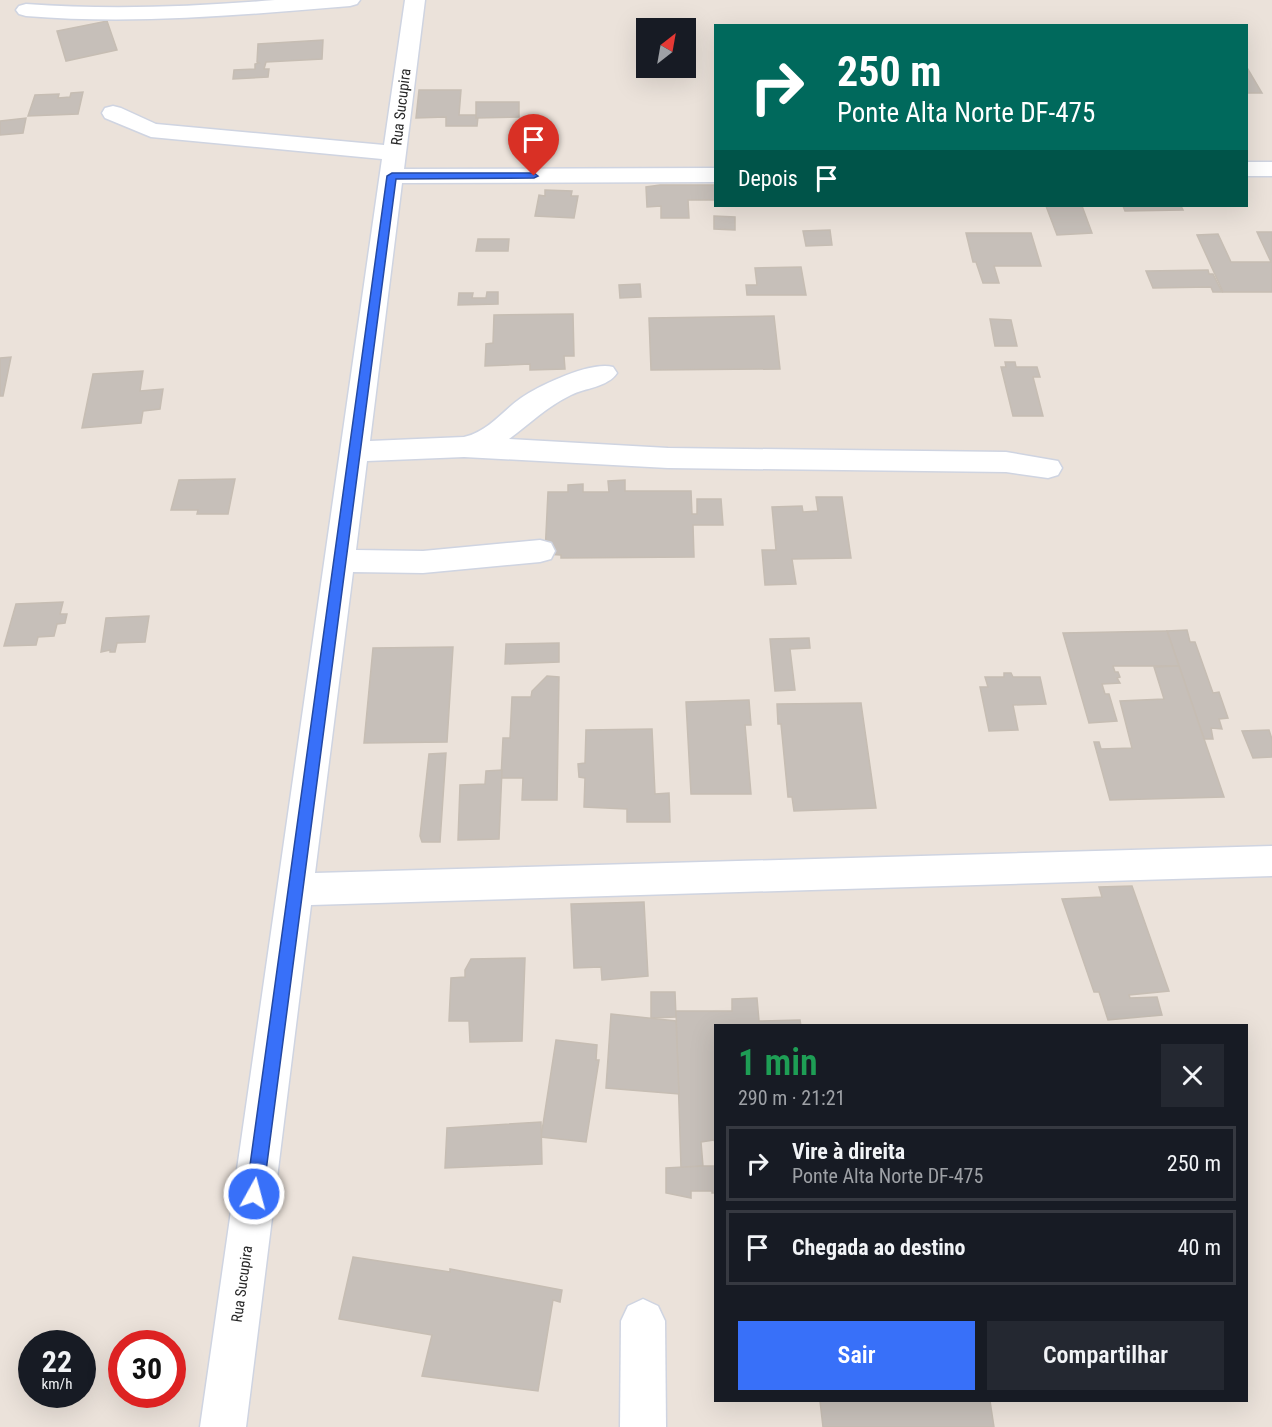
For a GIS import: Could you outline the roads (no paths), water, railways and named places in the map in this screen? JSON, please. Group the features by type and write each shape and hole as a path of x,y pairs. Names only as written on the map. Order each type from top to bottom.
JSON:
{"street":[{"path":"26,10 76,14 207,12 350,0"},
{"name":"Rua Sucupira","path":"223,1427 415,0"},
{"path":"113,113 151,130 393,165 714,174"},
{"path":"1248,169 1272,169"},
{"path":"464,447 488,441 531,405 562,388 603,373"},
{"path":"354,453 383,449 464,447 668,458 1006,462 1048,468"},
{"path":"339,561 423,562 540,551"},
{"path":"294,890 1272,861"},
{"path":"643,1321 643,1427"}]}
